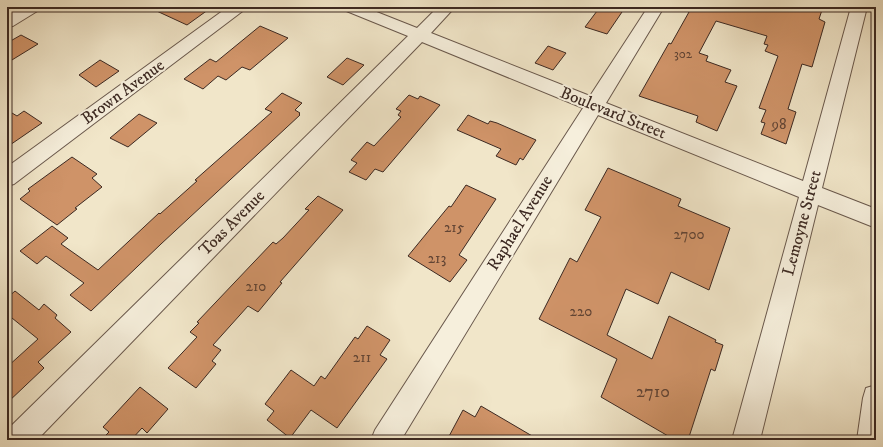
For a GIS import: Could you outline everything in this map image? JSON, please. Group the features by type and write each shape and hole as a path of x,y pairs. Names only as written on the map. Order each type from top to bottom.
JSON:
{"street":[{"path":"7,22 33,7"},
{"name":"Brown Avenue","path":"7,178 238,7"},
{"name":"Boulevard Street","path":"350,7 876,219"},
{"name":"Toas Avenue","path":"17,440 447,7"},
{"name":"Raphael Avenue","path":"385,440 656,7"},
{"name":"Lemoyne Street","path":"746,440 859,7"},
{"path":"871,440 876,398"}],"building":[{"path":"148,7 212,7 187,25"},
{"path":"600,7 608,7 622,12 607,34 585,27"},
{"path":"685,7 823,7 819,19 825,22 812,67 802,64 788,109 796,112 786,144 761,134 765,123 761,122 766,110 759,108 778,56 765,51 768,45 764,44 767,36 716,21 699,53 708,56 706,61 731,70 725,82 737,86 717,131 696,122 698,116 639,96 669,43 671,44 689,12 685,10"},
{"path":"260,26 288,38 250,70 242,67 226,80 218,76 203,89 184,79 210,59 216,62"},
{"path":"21,35 38,44 7,63 7,43"},
{"path":"548,46 566,53 553,70 535,63"},
{"path":"347,58 364,65 343,85 327,77"},
{"path":"100,60 119,71 96,87 79,75"},
{"path":"282,93 302,103 295,110 300,113 300,115 91,311 70,295 84,283 46,256 37,264 20,251 52,226 68,238 61,244 98,270 159,213 160,214 197,181 195,180 272,112 265,109"},
{"path":"409,95 418,99 420,96 440,105 383,172 375,169 366,180 349,172 357,163 351,160 367,142 374,146 401,117 398,115 401,111 396,109"},
{"path":"7,110 17,116 24,111 42,123 7,147"},
{"path":"139,114 157,123 128,147 110,138"},
{"path":"468,115 488,124 490,121 497,123 536,140 523,160 520,158 516,165 496,156 501,149 457,130"},
{"path":"72,157 97,174 92,178 102,187 75,208 77,209 57,225 20,199 30,191 28,189"},
{"path":"608,168 681,199 678,206 730,228 709,290 671,272 658,304 626,289 607,335 652,359 669,316 723,345 715,371 711,369 688,440 675,440 601,397 617,359 539,319 570,258 577,262 601,217 585,210"},
{"path":"466,185 496,199 459,255 467,260 450,282 408,256 449,206 451,207"},
{"path":"318,196 343,210 280,282 282,283 258,312 248,306 213,345 221,350 212,361 216,364 196,388 168,368 197,337 190,332 199,323 197,322 273,242 276,244 283,238 309,210 305,209"},
{"path":"15,291 39,310 44,304 57,315 55,318 71,332 38,362 44,368 7,403 7,367 38,339 7,314 7,298"},
{"path":"367,326 390,340 380,355 387,359 337,428 311,410 290,438 267,420 274,411 265,404 291,370 314,386 321,376 325,379 355,337 358,339"},
{"path":"140,387 168,409 147,433 142,428 131,440 101,440 109,432 103,427"},
{"path":"481,406 539,440 447,440 463,410 475,417"}]}
